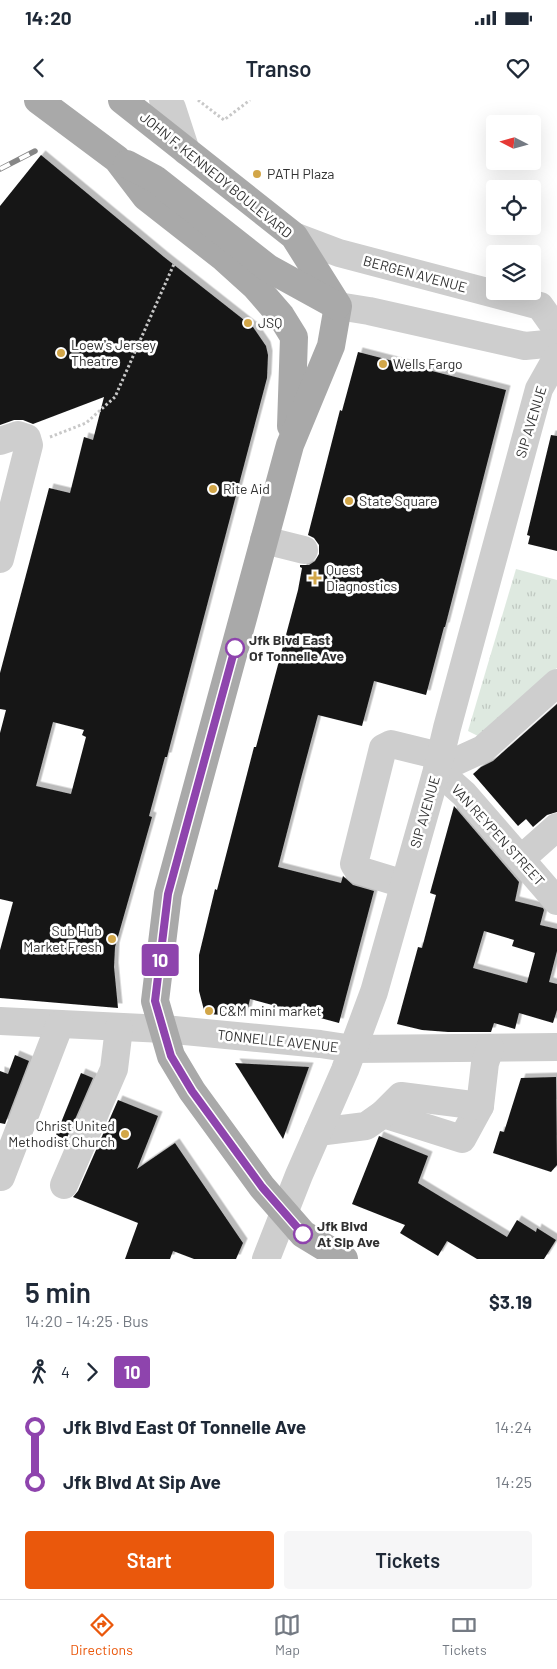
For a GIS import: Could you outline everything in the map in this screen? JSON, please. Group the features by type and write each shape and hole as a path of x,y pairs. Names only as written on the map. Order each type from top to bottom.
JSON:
{"main road":[{"path":"38,100 117,159 155,180 268,268 338,306 331,346 290,445 168,894 155,1001 171,1056 192,1091 262,1187 303,1234 344,1259"},
{"name":"JOHN F. KENNEDY BOULEVARD","path":"122,100 294,236 338,306"},
{"path":"117,159 146,197 224,258 255,286 281,316 294,337 290,445"}],"street":[{"path":"163,100 172,108 186,151"},
{"name":"BERGEN AVENUE","path":"294,236 339,254 540,306 557,330"},
{"path":"338,306 369,311 525,346 557,343"},
{"name":"SIP AVENUE","path":"266,1259 353,1049 374,992 539,389 557,357"},
{"path":"0,441 18,436 27,438 29,445 0,559"},
{"path":"264,540 304,550"},
{"path":"404,884 358,870 354,864 383,748 391,744 438,763 483,749 557,683"},
{"name":"VAN REYPEN STREET","path":"438,763 557,901"},
{"path":"521,859 557,827"},
{"name":"TONNELLE AVENUE","path":"0,1020 164,1029 353,1049 557,1047"},
{"path":"1,1177 60,1024"},
{"path":"64,1185 114,1069 119,1028"},
{"path":"318,1132 366,1126 383,1114 401,1096 480,1106 485,1062 490,1048"}],"path":[{"path":"198,100 224,120 250,100"},
{"path":"242,106 243,100"},
{"path":"29,445 86,423 115,397 174,264"}],"green space":[{"path":"516,569 557,580 557,668 478,736 468,731"}],"building":[{"path":"41,155 164,257 253,327 266,346 268,355 267,378 167,757 165,757 149,816 152,817 115,947 114,967 118,1008 0,998 0,950 13,902 0,899 0,733 6,710 0,709 0,673 49,488 70,493 84,437 93,440 104,397 33,424 23,420 14,420 0,425 0,206","holes":["53,722 84,730 82,735 86,737 71,794 36,786"]},
{"path":"358,352 506,390 426,695 374,681 362,726 318,715 300,782 278,867 341,883 343,876 353,885 374,891 339,1023 250,999 246,1016 205,1014 199,991 199,955 215,889 217,890 254,747 256,747 298,590 302,568 300,565 309,565 315,561 319,554 319,545 314,538 308,535 340,410 342,411"},
{"path":"551,435 557,436 557,551 528,544 530,536 527,535"},
{"path":"557,704 557,812 547,815 533,827 526,819 518,826 473,774 481,767 493,761"},
{"path":"454,806 519,882 515,901 543,908 540,925 557,929 557,951 549,982 557,984 557,1010 553,1023 519,1013 515,1029 494,1023 491,1032 422,1030 397,1024 418,947 422,948 436,895 430,893","holes":["484,931 514,940 512,946 535,953 527,983 473,968"]},
{"path":"15,1055 29,1061 5,1124 0,1123 0,1071 8,1074"},
{"path":"235,1063 309,1067 283,1139"},
{"path":"81,1073 93,1078 66,1140 56,1135"},
{"path":"556,1077 557,1165 551,1172 493,1153 500,1131 504,1132 521,1078"},
{"path":"118,1100 158,1116 137,1169 175,1143 243,1243 236,1259 194,1259 173,1251 170,1259 125,1259 138,1223 73,1197 78,1191"},
{"path":"379,1136 428,1156 418,1183 507,1237 517,1220 536,1232 537,1228 556,1240 544,1259 477,1259 447,1241 438,1256 400,1233 405,1225 352,1204"}],"railway":[{"path":"0,169 35,151"}],"bus line":[{"name":"10","path":"235,648 168,894 155,1001 171,1056 192,1091 262,1187 303,1234"}],"place":[{"name":"PATH Plaza","path":"257,174"},
{"name":"JSQ","path":"248,323"},
{"name":"Loew's Jersey Theatre","path":"61,353"},
{"name":"Wells Fargo","path":"383,364"},
{"name":"Rite Aid","path":"213,489"},
{"name":"State Square","path":"349,501"},
{"name":"Quest Diagnostics","path":"315,578"},
{"name":"Jfk Blvd East Of Tonnelle Ave","path":"235,648"},
{"name":"Sub Hub Market Fresh","path":"112,939"},
{"name":"C&M mini market","path":"209,1011"},
{"name":"Christ United Methodist Church","path":"125,1134"},
{"name":"Jfk Blvd At Sip Ave","path":"303,1234"}]}
